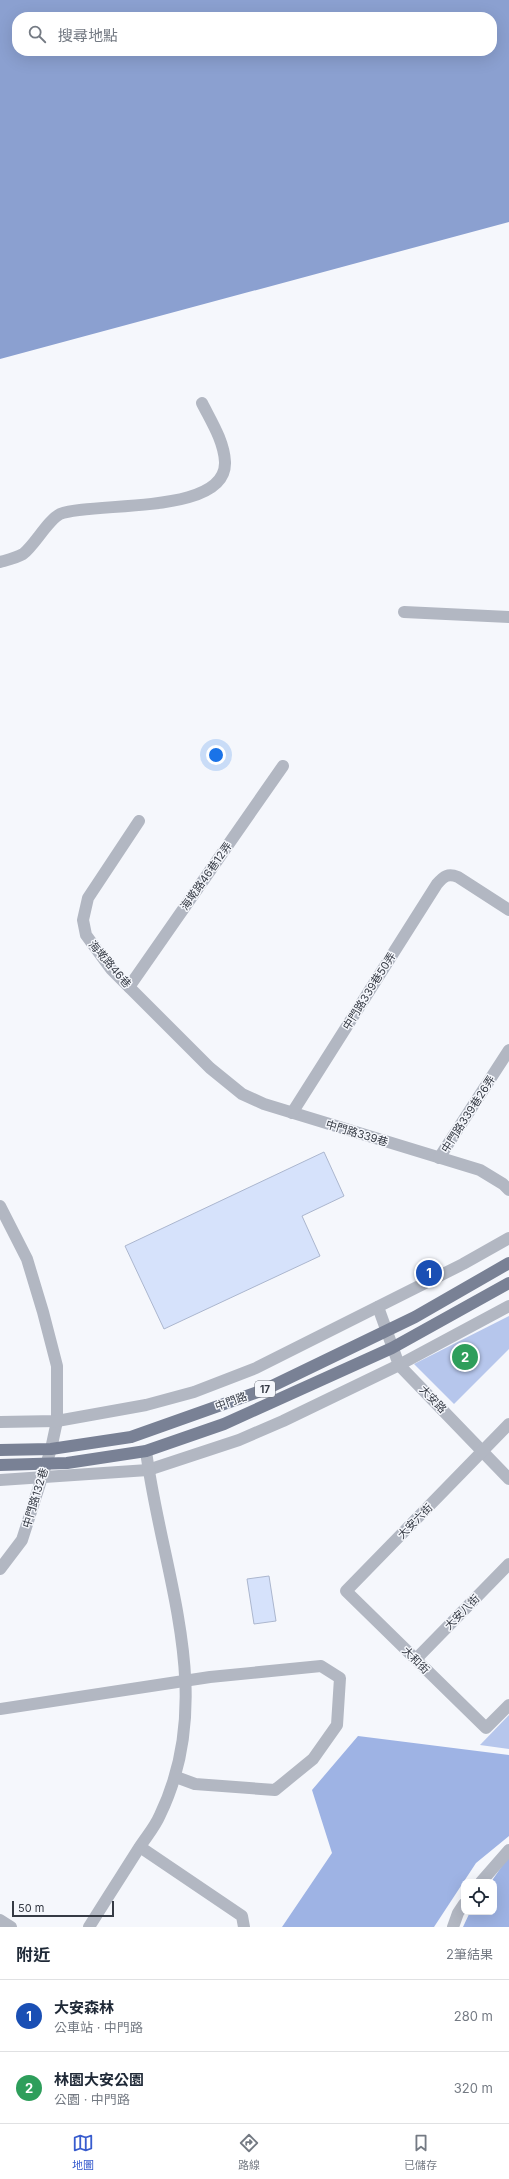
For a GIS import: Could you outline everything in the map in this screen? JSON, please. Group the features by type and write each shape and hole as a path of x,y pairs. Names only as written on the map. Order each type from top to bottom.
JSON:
{"main road":[{"name":"中門路","path":"0,1450 51,1449 131,1437 266,1388 415,1317 509,1263"},
{"name":"中門路","path":"0,1465 67,1463 146,1451 224,1424 392,1348 509,1283"}],"street":[{"path":"0,562 23,554 59,515 86,509 186,500 211,488 221,476 225,464 222,446 202,403"},
{"path":"404,612 509,617"},
{"name":"海墘路46巷12弄","path":"129,987 283,766"},
{"name":"海墘路46巷","path":"139,821 88,898 83,920 86,935 111,969 210,1068"},
{"name":"中門路339巷50弄","path":"292,1113 437,884 444,876 451,874 458,876 509,910"},
{"name":"中門路339巷26弄","path":"439,1158 509,1050"},
{"name":"中門路339巷","path":"210,1068 242,1094 264,1104 480,1170 503,1184 509,1190"},
{"name":"中門路132巷","path":"0,1206 27,1259 43,1312 56,1366 57,1421 51,1449 22,1540 0,1568"},
{"name":"中門路","path":"0,1422 57,1421 132,1408 194,1392 256,1368 463,1264 509,1238"},
{"path":"0,1480 148,1470 239,1440 283,1421 399,1364 509,1306"},
{"name":"大安路","path":"378,1307 399,1364 484,1451 509,1480"},
{"name":"大安六街","path":"346,1591 509,1424"},
{"path":"88,1927 160,1816 176,1777 184,1737 187,1681 172,1579 148,1470 146,1451"},
{"name":"大安八街","path":"416,1659 509,1564"},
{"name":"大和街","path":"346,1591 486,1728 509,1705"},
{"path":"0,1709 187,1681 321,1666 340,1678 337,1725 314,1759 275,1790 195,1784 176,1777"},
{"path":"140,1847 242,1916 244,1927"},
{"path":"484,1879 509,1850"},
{"path":"453,1927 461,1908"},
{"path":"0,1920 11,1927"}],"shaded area":[{"path":"0,0 509,0 509,222 0,359"},
{"path":"509,1316 509,1349 454,1404 414,1364"},
{"path":"509,1715 509,1749 480,1745"},
{"path":"358,1736 509,1755 509,1836 476,1863 466,1879 461,1879 461,1886 434,1927 282,1927 332,1853 312,1790"},
{"path":"509,1856 509,1927 463,1927 469,1915 497,1915 497,1879 493,1879"}],"building":[{"path":"324,1152 344,1196 302,1216 320,1256 164,1329 125,1246"},
{"path":"269,1576 276,1621 254,1624 247,1579"}],"place":[{"name":"大安森林","path":"429,1273"},
{"name":"林園大安公園","path":"465,1357"}]}
